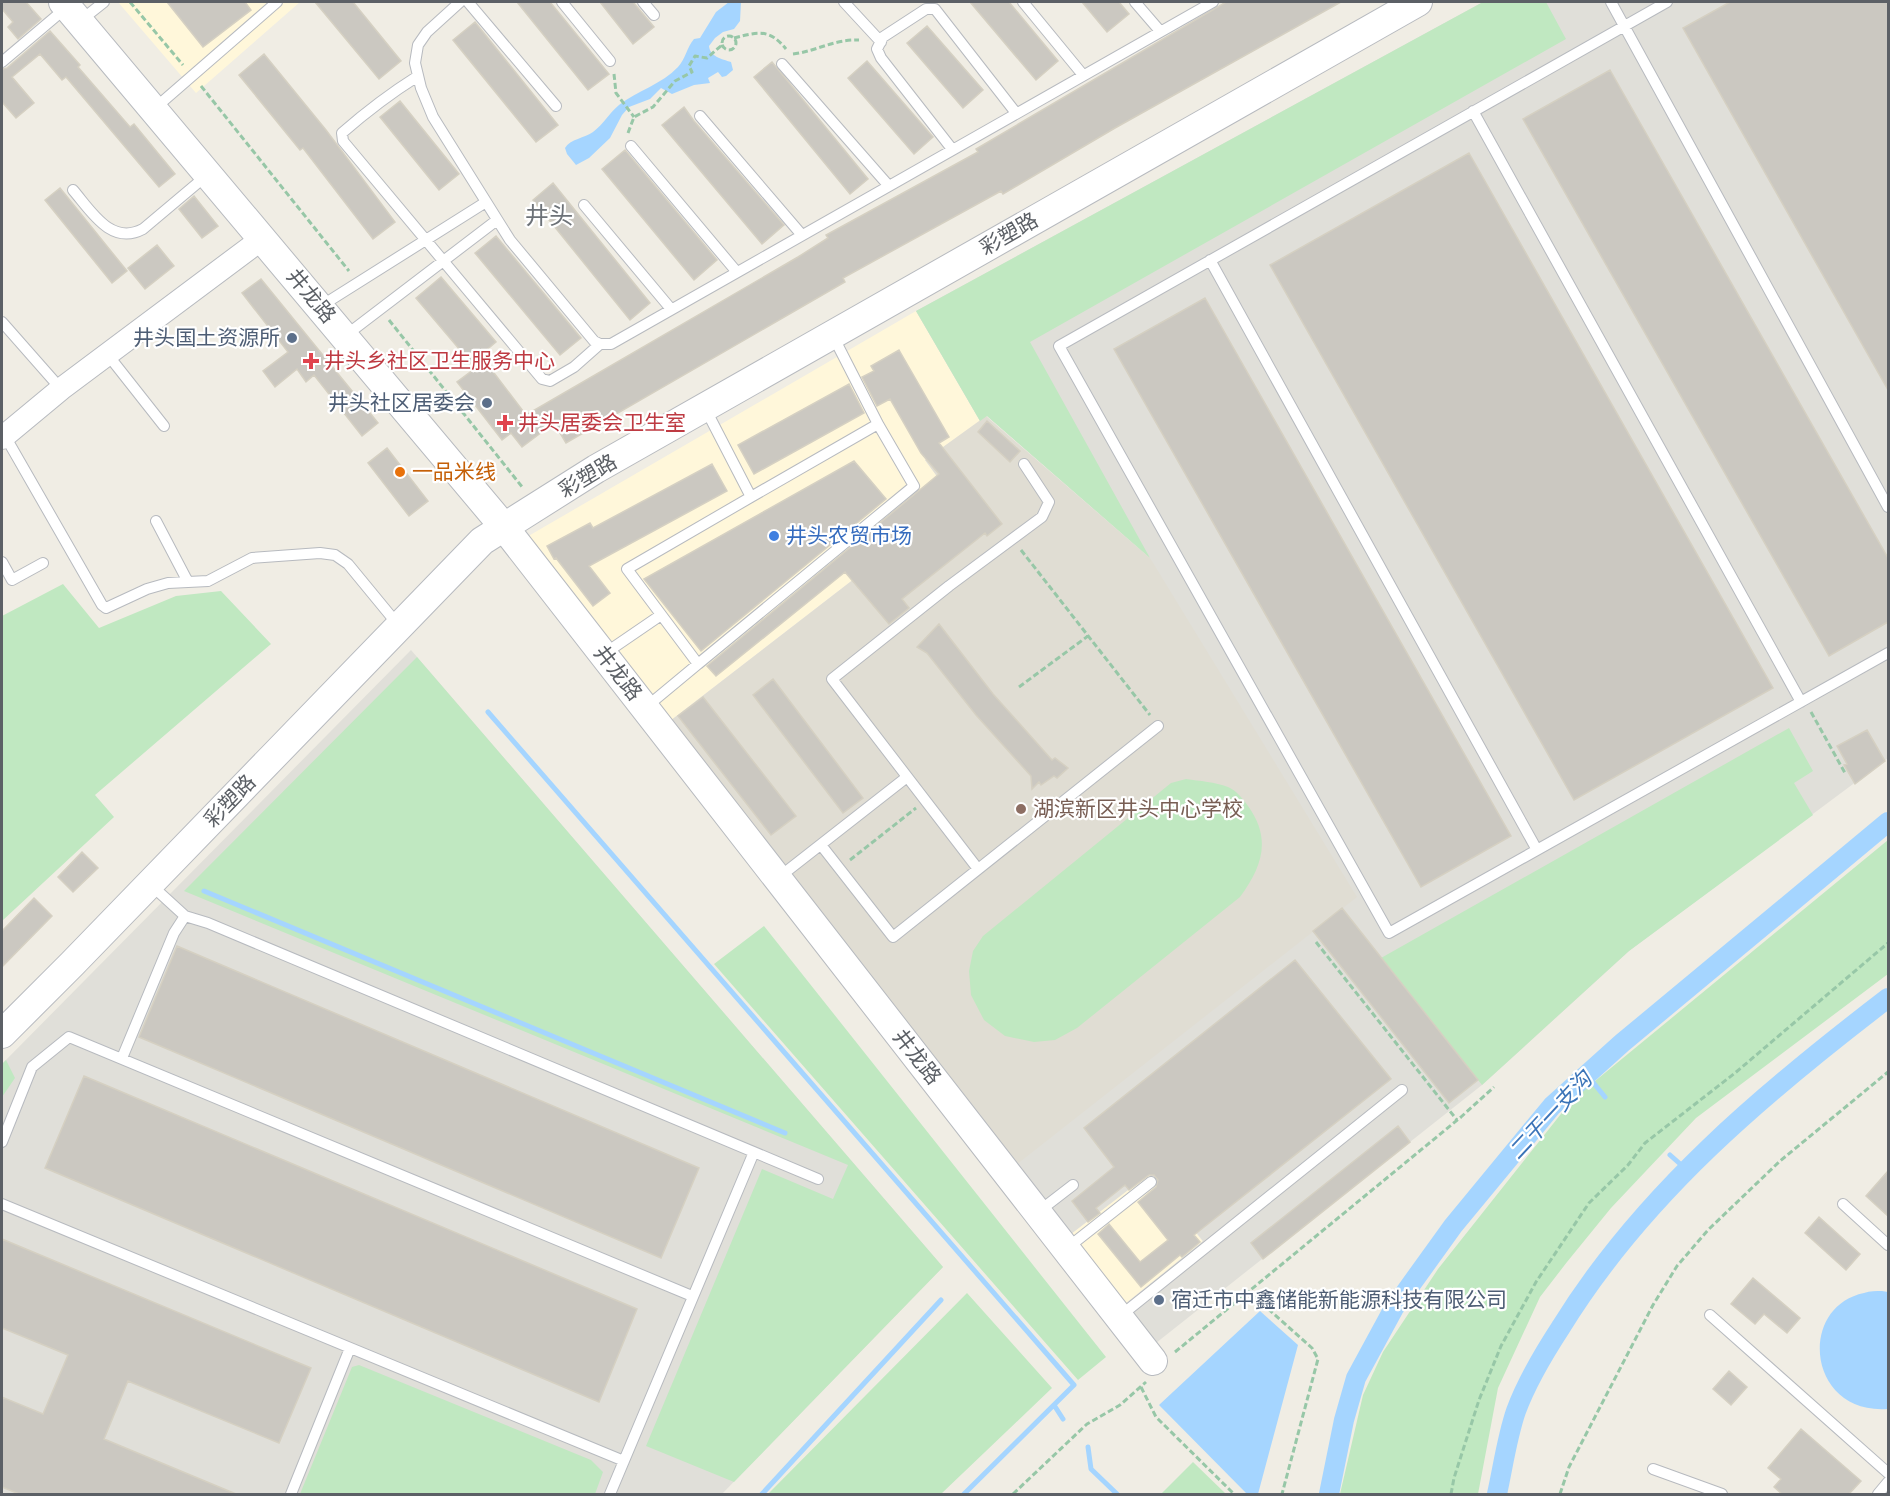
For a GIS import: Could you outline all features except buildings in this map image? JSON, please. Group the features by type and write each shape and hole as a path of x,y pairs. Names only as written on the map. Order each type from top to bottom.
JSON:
{"street":[{"name":"彩塑路","path":"2,1034 482,541 596,469 1418,2"},
{"name":"井龙路","path":"70,10 504,527 1155,1364"},
{"path":"3,437 61,390 262,238"}],"lane":[{"path":"2,62 70,10 104,2"},
{"path":"154,109 277,2"},
{"path":"460,2 428,32 418,45 415,63 433,117 510,240 594,341 600,344 611,344 1213,2"},
{"path":"468,2 556,106"},
{"path":"562,2 609,61"},
{"path":"643,2 654,15"},
{"path":"844,2 879,45 881,58 952,149"},
{"path":"1023,2 1083,75"},
{"path":"1135,2 1161,31"},
{"path":"1611,2 1888,507"},
{"path":"1666,2 1059,346 1389,933 1888,653"},
{"path":"879,45 883,37 926,9 937,5 1016,113"},
{"path":"782,64 888,185"},
{"path":"418,76 392,93 342,133 344,141 424,240 542,379 550,381 574,367 600,344"},
{"path":"1473,111 1802,701"},
{"path":"700,116 801,234"},
{"path":"631,146 736,271"},
{"path":"73,190 111,230 123,234 134,234 208,174"},
{"path":"320,306 486,202"},
{"path":"584,206 671,309"},
{"path":"345,336 497,220"},
{"path":"1210,260 1537,850"},
{"path":"2,322 61,390"},
{"path":"645,708 914,486 878,424 833,335"},
{"path":"108,355 164,426"},
{"path":"705,408 751,497"},
{"path":"698,664 627,568 878,424"},
{"path":"3,437 102,605 106,608 147,588 168,583 208,581 252,558 320,553 335,555 348,564 399,627"},
{"path":"978,869 832,679 1042,517 1049,502 1024,464"},
{"path":"156,521 188,582"},
{"path":"2,562 12,580 43,563"},
{"path":"603,654 661,615"},
{"path":"821,845 893,937 1158,726"},
{"path":"778,878 907,777"},
{"path":"150,884 185,916 208,923 818,1179"},
{"path":"122,1058 174,933 185,916"},
{"path":"2,1142 32,1067 69,1037 692,1296"},
{"path":"1118,1317 1402,1090"},
{"path":"610,1494 754,1152"},
{"path":"1066,1249 1151,1182"},
{"path":"1037,1212 1073,1185"},
{"path":"2,1204 624,1461"},
{"path":"1843,1204 1888,1245"},
{"path":"1710,1315 1888,1473"},
{"path":"291,1494 350,1348"},
{"path":"1653,1469 1722,1494"},
{"path":"1878,1494 1888,1482"}],"path":[{"path":"130,2 358,282"},
{"path":"631,146 627,137 634,117 653,107 675,81 692,72 689,66 695,56 707,58 722,45 725,37 734,38 766,32 778,39 790,54 802,53 844,40 860,40 879,45"},
{"path":"722,45 724,49 732,50 736,45 734,38"},
{"path":"609,61 614,72 616,93 634,117"},
{"path":"380,309 538,506"},
{"path":"1012,539 1158,726"},
{"path":"1019,687 1088,636"},
{"path":"1802,701 1845,773"},
{"path":"839,868 925,801"},
{"path":"1316,942 1457,1120"},
{"path":"1451,1494 1479,1400 1501,1346 1536,1282 1589,1203 1628,1165 1651,1137 1683,1115 1735,1073 1888,943"},
{"path":"1560,1494 1569,1467 1595,1416 1653,1305 1677,1266 1708,1230 1780,1161 1888,1072"},
{"path":"1013,1494 1087,1424 1120,1405 1141,1387 1155,1364 1248,1291 1494,1087"},
{"path":"1248,1291 1312,1348 1318,1359 1282,1494"},
{"path":"1141,1387 1156,1417 1234,1494"}],"shaded area":[{"path":"118,2 300,2 196,93"},
{"path":"1483,2 1888,2 1888,758 1629,951 1482,1085 1156,1343 1125,1304 1203,1241 1149,1174 1071,1234 1016,1165 1150,558 987,416 980,421 916,311"},
{"path":"916,311 980,421 925,460 955,501 670,721 525,538"},
{"name":"湖滨新区井头中心学校","path":"986,416 1150,558 1357,897 1016,1165 670,721 955,501 925,460"},
{"path":"411,650 943,1267 722,1494 2,1494 2,1064"},
{"path":"1149,1173 1203,1242 1125,1304 1071,1234"}],"green space":[{"path":"1483,2 1546,2 1566,39 1030,342 1150,558 987,416 980,421 916,311"},
{"path":"63,584 99,628 176,596 221,591 271,644 95,795 114,817 2,921 2,616"},
{"path":"417,657 943,1267 734,1482 646,1446 762,1169 833,1199 848,1165 184,891"},
{"path":"1789,728 1813,771 1794,783 1813,815 1629,951 1482,1085 1381,958"},
{"path":"1186,779 1231,788 1244,800 1255,818 1262,841 1259,864 1240,897 1077,1028 1055,1040 1034,1042 1005,1036 984,1020 971,995 969,971 973,951 983,936 1171,783"},
{"path":"1888,840 1888,974 1696,1118 1611,1208 1567,1262 1540,1297 1498,1388 1478,1494 1340,1494 1363,1395 1383,1352 1438,1269 1572,1100"},
{"path":"764,926 1106,1357 1078,1380 714,964"},
{"path":"6,1060 15,1078 2,1097 2,1064"},
{"path":"967,1293 1052,1388 941,1494 768,1494"},
{"path":"359,1365 591,1460 603,1472 595,1494 300,1494 352,1367"},
{"path":"1193,1462 1226,1494 1161,1494"}],"water":[{"path":"729,2 741,2 740,21 734,29 723,32 715,38 709,46 714,55 731,62 733,70 722,77 718,72 708,78 710,83 694,85 672,94 661,88 650,99 629,107 610,138 589,158 576,165 567,154 565,148 567,145 593,132 619,105 672,73 680,64 694,39 700,38 716,12"},
{"path":"1866,1292 1888,1292 1888,1409 1861,1406 1841,1395 1827,1379 1820,1358 1821,1337 1828,1318 1842,1302"},
{"path":"1260,1311 1298,1345 1258,1494 1247,1494 1159,1405"}],"waterway":[{"path":"488,712 1074,1385 964,1494"},
{"name":"二干一支沟","path":"1329,1494 1344,1420 1356,1378 1394,1308 1453,1226 1552,1106 1622,1043 1888,822"},
{"path":"204,891 785,1133"},
{"path":"1497,1494 1513,1421 1531,1378 1542,1357 1594,1279 1629,1233 1668,1189 1752,1108 1888,998"},
{"path":"1587,1075 1605,1097"},
{"path":"1670,1155 1687,1170"},
{"path":"762,1494 941,1300"},
{"path":"1054,1405 1063,1419"},
{"path":"1088,1447 1091,1469 1117,1494"}],"place":[{"name":"井头国土资源所","path":"292,338"},
{"name":"井头乡社区卫生服务中心","path":"311,361"},
{"name":"井头社区居委会","path":"487,403"},
{"name":"井头居委会卫生室","path":"505,423"},
{"name":"一品米线","path":"400,472"},
{"name":"井头农贸市场","path":"774,536"},
{"name":"湖滨新区井头中心学校","path":"1021,809"},
{"name":"宿迁市中鑫储能新能源科技有限公司","path":"1159,1300"}],"district":[{"name":"井头","path":"549,216"}]}
